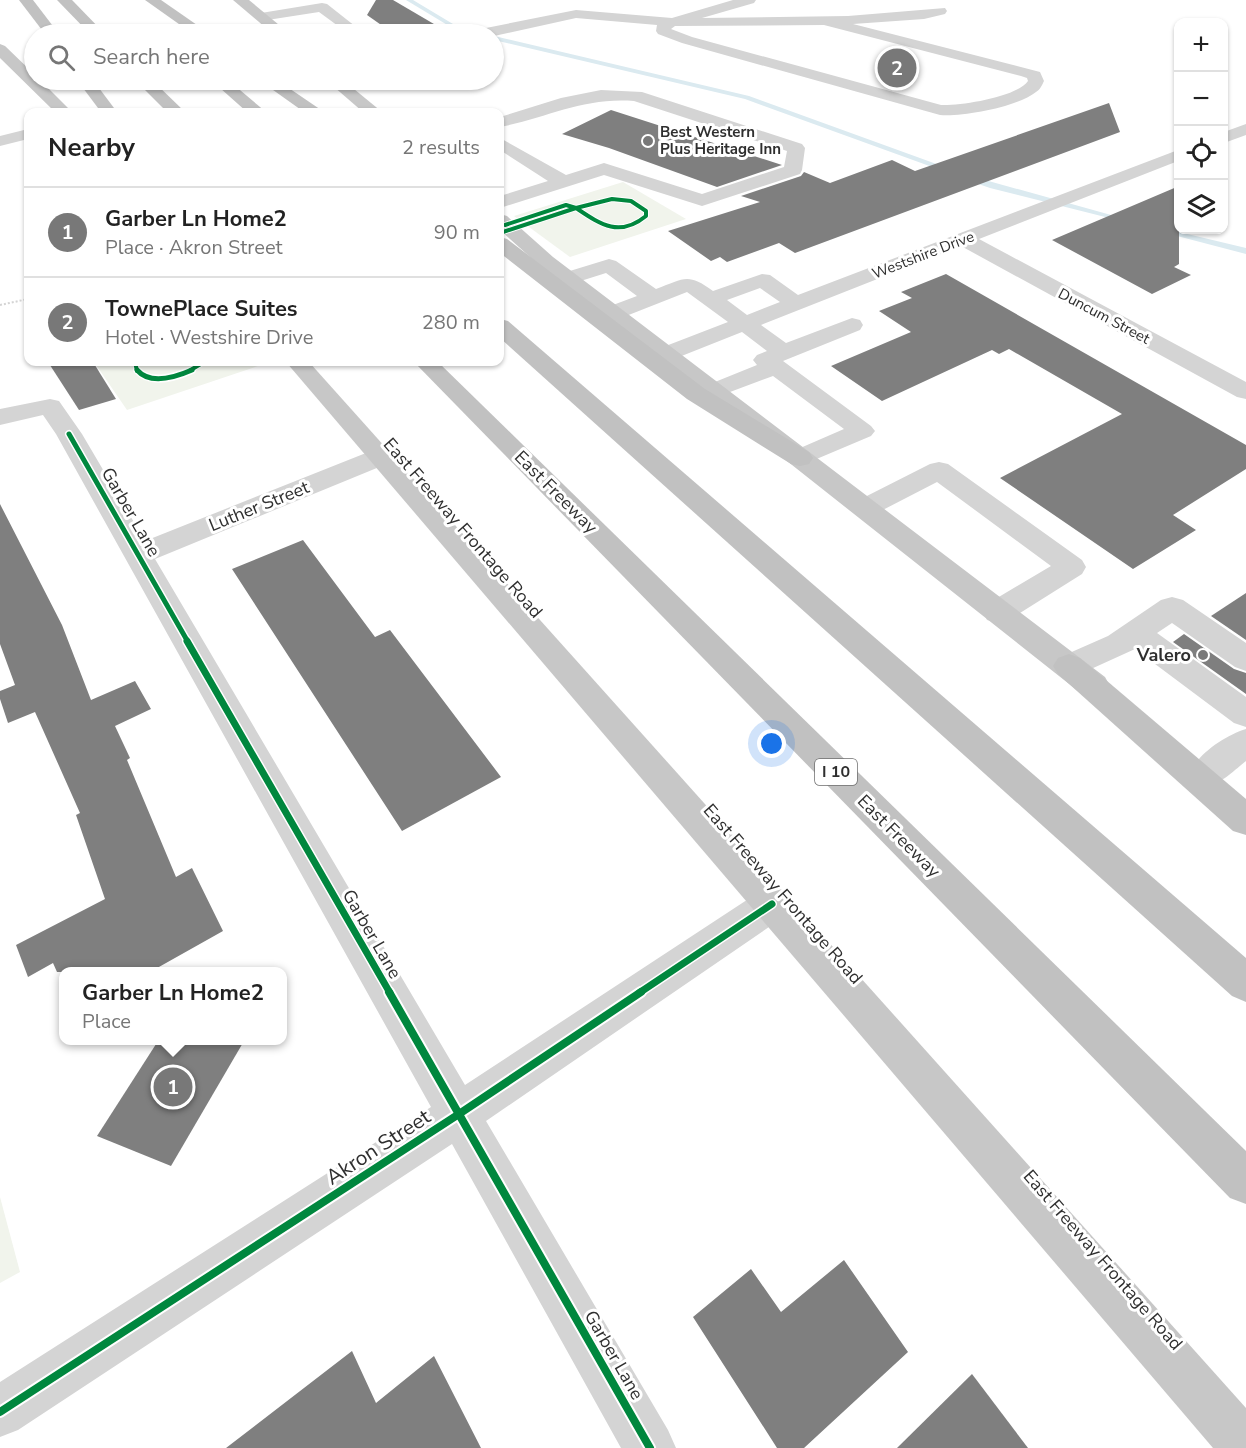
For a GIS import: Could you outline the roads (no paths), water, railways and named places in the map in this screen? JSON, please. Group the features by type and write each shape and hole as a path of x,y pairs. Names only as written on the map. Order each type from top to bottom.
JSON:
{"highway":[{"path":"26,0 44,24"},
{"path":"64,0 88,24"},
{"path":"152,0 187,24"},
{"path":"92,90 106,108"},
{"path":"153,90 172,108"},
{"path":"231,90 251,108"},
{"path":"282,90 309,108"},
{"path":"504,246 696,394 801,458"},
{"path":"504,330 1246,983"},
{"name":"East Freeway","path":"429,366 1246,1182"},
{"path":"1069,666 1246,820"}],"main road":[{"path":"240,0 270,24"},
{"path":"0,49 24,73"},
{"path":"42,90 60,108"},
{"path":"346,90 368,108"},
{"path":"504,223 568,279 1246,801"},
{"name":"East Freeway Frontage Road","path":"300,366 1246,1447"}],"street":[{"path":"749,0 672,22 663,27 663,31 940,110 955,112 982,106 1025,92 1032,88 1036,81 1034,75 826,13"},
{"path":"504,29 576,14 672,22 791,22 826,13 924,15 940,11 927,0"},
{"path":"261,17 322,7 345,24"},
{"path":"504,121 591,95 620,94 636,96 796,148 793,170 702,200 604,169 504,201"},
{"path":"1228,136 1245,130"},
{"path":"0,141 24,135"},
{"path":"504,145 562,181"},
{"name":"Westshire Drive","path":"666,354 1174,157"},
{"name":"Duncum Street","path":"963,239 1246,392"},
{"path":"568,279 609,265 653,297"},
{"path":"711,299 762,280 852,325 714,391"},
{"path":"613,313 690,284 745,324 780,359 862,431 801,458"},
{"name":"Garber Lane","path":"0,417 50,406 69,434 650,1448"},
{"name":"Luther Street","path":"138,555 380,457"},
{"path":"865,508 939,470 1072,567 999,612"},
{"path":"1069,666 1119,644 1172,608 1246,659"},
{"path":"1135,633 1246,714"},
{"path":"1207,772 1246,742"},
{"name":"Akron Street","path":"0,1412 459,1114 772,904"}],"waterway":[{"path":"409,0 449,24"},
{"path":"504,40 747,97 949,170"},
{"path":"967,177 993,186 1125,220"},
{"path":"1161,229 1246,251"}],"place":[{"name":"TownePlace Suites","path":"897,68"},
{"name":"Best Western Plus Heritage Inn","path":"648,141"},
{"name":"Valero","path":"1203,655"},
{"name":"Garber Ln Home2","path":"173,1087"}]}
